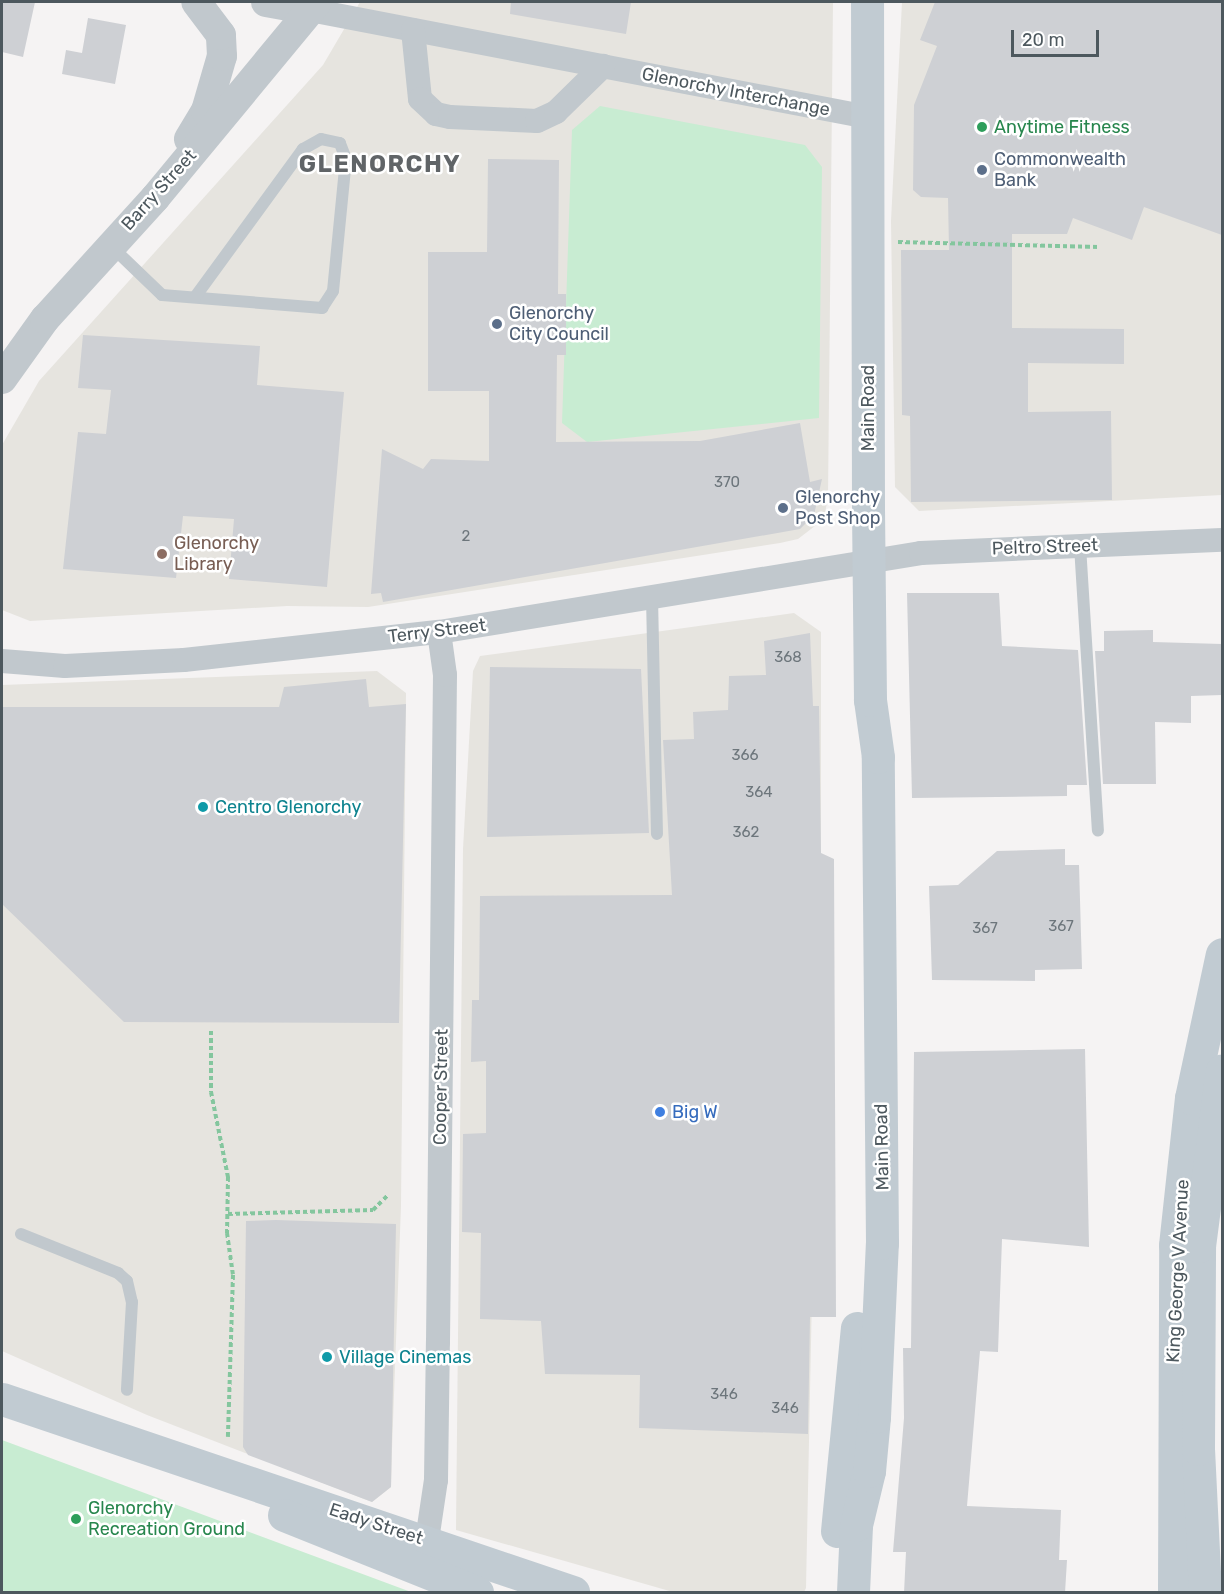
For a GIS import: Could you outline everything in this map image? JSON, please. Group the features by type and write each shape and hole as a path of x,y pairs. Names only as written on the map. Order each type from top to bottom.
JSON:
{"main road":[{"name":"Main Road","path":"853,1593 856,1525 869,1471 882,1243 878,758 870,700 868,563 867,2"},
{"name":"Main Road","path":"868,117 883,72 887,2"},
{"name":"Main Road","path":"834,1593 861,1242 860,765 870,700"},
{"name":"King George V Avenue","path":"1174,1593 1175,1245 1191,1098 1222,954"},
{"name":"King George V Avenue","path":"1205,1593 1198,1449 1199,1246 1222,1070"},
{"name":"Eady Street","path":"2,1399 177,1462 427,1540 573,1593"},
{"name":"Eady Street","path":"177,1462 287,1517 477,1593"},
{"path":"867,1593 869,1471"}],"street":[{"path":"155,198 206,111 222,56 221,35 196,2"},
{"path":"266,2 313,6"},
{"name":"Barry Street","path":"2,377 110,244 155,198 313,6"},
{"name":"Glenorchy Interchange","path":"313,6 413,30 868,117"},
{"path":"413,30 420,99 436,114 450,117 537,122 556,112 603,66"},
{"name":"Peltro Street","path":"868,563 921,553 1222,540"},
{"name":"Terry Street","path":"2,661 125,664 439,632 868,563"},
{"name":"Cooper Street","path":"427,1540 436,1480 438,1342 445,675 439,632"}],"lane":[{"path":"110,244 162,295 315,310 327,304 333,291 346,159 340,143 321,139 303,150 195,297"},
{"path":"1080,546 1098,830"},
{"path":"652,597 657,834"},
{"path":"21,1234 118,1273 126,1281 132,1302 127,1390"}],"path":[{"path":"868,238 1099,247"},
{"path":"211,1031 211,1092 222,1137 233,1275 228,1437"},
{"path":"228,1214 373,1210 387,1196"}],"shaded area":[{"path":"360,2 833,2 828,497 824,519 798,539 780,543 368,607 287,606 30,621 2,610 2,445 39,381 323,65"},
{"path":"902,2 1222,2 1222,495 919,511 895,487 891,221"},
{"path":"794,613 821,632 821,853 806,1588 804,1592 673,1592 456,1530 463,849 473,671 480,656"},
{"path":"377,671 406,693 401,1206 391,1487 372,1502 147,1415 2,1351 2,685"}],"green space":[{"path":"600,106 805,145 822,167 819,418 587,442 562,423 572,130"},
{"name":"Glenorchy Recreation Ground","path":"2,1440 411,1592 2,1592"}],"building":[{"path":"2,2 35,2 23,57 2,52"},
{"path":"511,2 631,2 626,34 510,14"},
{"path":"935,2 1222,2 1222,235 1144,207 1132,240 1073,218 1067,234 1012,234 1012,328 1124,329 1124,364 1028,363 1028,412 1111,411 1112,500 911,502 910,416 902,415 901,250 949,250 948,198 921,197 913,190 914,105 937,46 920,40"},
{"path":"88,18 126,25 115,84 62,74 66,50 82,53"},
{"path":"488,159 559,160 558,294 566,294 566,355 557,355 556,442 700,441 800,423 810,482 822,479 814,515 800,529 383,602 381,593 371,594 382,449 423,469 431,459 489,461 489,391 428,391 428,252 487,252"},
{"path":"83,335 260,346 257,385 344,392 327,587 229,579 234,519 183,516 176,578 63,569 78,432 106,434 111,390 78,388"},
{"path":"907,593 999,593 1002,646 1078,650 1087,785 1067,785 1067,796 912,798"},
{"path":"1153,630 1153,642 1222,644 1222,695 1191,696 1191,723 1155,722 1156,784 1103,784 1095,651 1104,651 1104,631"},
{"name":"Big W","path":"810,633 813,706 819,706 821,853 834,859 836,1317 810,1317 808,1434 639,1428 640,1375 545,1374 541,1321 480,1319 481,1233 462,1232 463,1134 486,1133 486,1061 471,1062 472,1000 479,1000 480,896 672,895 663,740 694,739 693,712 728,710 729,676 766,675 764,641"},
{"path":"490,667 641,669 649,833 487,837"},
{"name":"Centro Glenorchy","path":"366,679 369,707 406,704 399,1023 124,1022 2,904 2,707 279,707 284,687"},
{"path":"1065,849 1065,865 1079,865 1082,969 1035,970 1035,981 932,980 929,886 958,885 997,851"},
{"path":"1085,1049 1089,1247 1002,1239 998,1352 980,1351 967,1506 1061,1510 1059,1560 1067,1560 1065,1593 904,1593 906,1552 893,1552 904,1418 903,1348 911,1348 914,1052"},
{"name":"Village Cinemas","path":"246,1221 396,1224 391,1487 372,1502 248,1455 243,1447"}],"place":[{"name":"Anytime Fitness","path":"982,127"},
{"name":"Commonwealth Bank","path":"982,170"},
{"name":"Glenorchy City Council","path":"497,324"},
{"name":"Glenorchy Post Shop","path":"783,508"},
{"name":"Glenorchy Library","path":"162,554"},
{"name":"Centro Glenorchy","path":"203,807"},
{"name":"Big W","path":"660,1112"},
{"name":"Village Cinemas","path":"327,1357"},
{"name":"Glenorchy Recreation Ground","path":"76,1519"}],"district":[{"name":"GLENORCHY","path":"380,165"}]}
